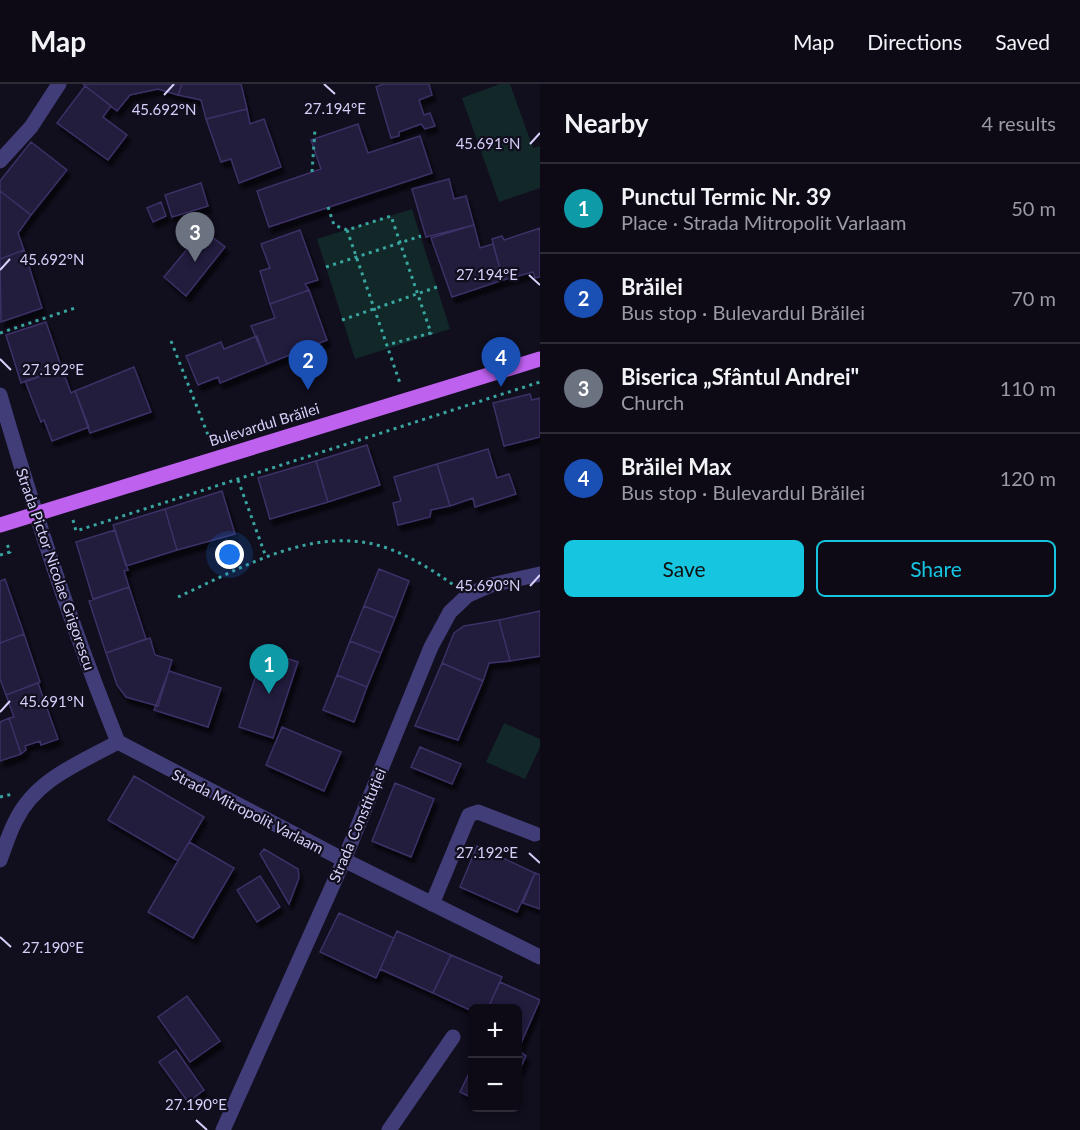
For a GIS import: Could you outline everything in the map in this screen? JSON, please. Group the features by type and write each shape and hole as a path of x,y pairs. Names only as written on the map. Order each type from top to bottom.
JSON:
{"main road":[{"name":"Bulevardul Brăilei","path":"0,525 540,359"}],"street":[{"path":"0,161 31,127 59,84"},
{"name":"Strada Pictor Nicolae Grigorescu","path":"0,394 35,514 82,651 118,742"},
{"name":"Strada Constituției","path":"223,1130 344,860 431,647 450,612 468,595 491,585 540,574"},
{"path":"0,860 16,819 33,795 50,779 118,742"},
{"name":"Strada Mitropolit Varlaam","path":"118,742 344,860 540,957"},
{"path":"432,904 470,815 478,812 535,834"},
{"path":"389,1130 453,1037"}],"path":[{"path":"312,172 315,129"},
{"path":"328,207 334,225 347,230 392,216 431,333 387,345"},
{"path":"347,230 405,399"},
{"path":"326,267 421,236"},
{"path":"342,320 437,287"},
{"path":"0,333 75,308"},
{"path":"171,340 217,457"},
{"path":"76,531 540,382"},
{"path":"238,479 266,557"},
{"path":"178,597 266,557 305,544 335,542 386,548 423,564 468,595"},
{"path":"0,555 10,552"}],"green space":[{"path":"500,84 510,84 533,148 540,146 540,188 499,202 462,98"},
{"path":"412,209 450,329 355,359 317,239"},
{"path":"504,723 540,739 540,747 525,779 486,762"}],"building":[{"path":"83,84 182,84 178,95 158,89 130,95 117,111"},
{"path":"182,84 241,84 247,109 206,119 201,100 178,95"},
{"path":"383,84 429,84 432,95 419,100 424,115 430,113 435,126 425,129 421,124 399,132 399,136 391,138 376,87"},
{"path":"85,86 111,106 103,117 127,135 108,160 57,123"},
{"path":"247,109 250,124 264,119 281,167 239,183 231,159 221,162 206,119"},
{"path":"358,124 368,153 420,136 432,173 269,227 257,191 321,169 311,140"},
{"path":"31,142 67,170 31,215 0,191 0,181"},
{"path":"449,179 454,199 466,196 474,225 426,237 412,189"},
{"path":"201,183 208,206 172,217 165,195"},
{"path":"0,191 31,215 18,233 24,250 0,259"},
{"path":"161,202 166,216 153,222 147,208"},
{"path":"474,225 480,248 493,244 503,280 452,297 431,238"},
{"path":"540,228 540,277 535,278 533,272 503,280 492,239 502,236 504,240"},
{"path":"203,230 225,247 186,296 164,277"},
{"path":"300,230 318,280 305,284 309,290 270,304 260,271 270,268 261,244"},
{"path":"24,250 42,308 1,322 0,259"},
{"path":"309,290 327,340 267,364 251,326 275,318 270,304"},
{"path":"46,322 62,369 21,383 6,335"},
{"path":"257,336 267,364 220,383 218,377 198,385 186,356 221,342 224,349"},
{"path":"134,367 151,412 90,433 75,391"},
{"path":"62,369 71,393 75,391 89,427 52,441 44,420 41,422 25,381"},
{"path":"530,394 532,400 540,398 540,437 504,446 493,403"},
{"path":"367,445 380,485 328,502 316,461"},
{"path":"488,449 497,478 509,474 516,494 475,507 473,498 450,506 437,464"},
{"path":"316,461 328,502 270,519 258,478"},
{"path":"437,464 450,506 431,510 430,517 398,525 393,503 401,501 394,477"},
{"path":"222,491 235,534 177,550 165,509"},
{"path":"165,509 177,550 126,566 113,525"},
{"path":"115,530 128,570 124,571 129,587 93,599 76,542"},
{"path":"379,569 409,581 395,618 364,606"},
{"path":"5,579 24,634 0,643 0,581"},
{"path":"129,587 146,639 106,653 89,601"},
{"path":"364,606 395,618 381,653 350,641"},
{"path":"540,611 540,656 510,661 499,620"},
{"path":"499,620 510,661 489,663 483,681 442,663 454,633 464,626"},
{"path":"24,634 40,682 6,695 0,679 0,643"},
{"path":"150,638 155,655 172,660 158,706 126,697 117,685 106,653"},
{"path":"350,641 381,653 367,687 337,675"},
{"path":"264,651 298,662 273,738 239,727"},
{"path":"442,663 483,681 458,740 415,726"},
{"path":"169,671 221,688 208,727 154,710"},
{"path":"337,675 367,687 354,722 323,710"},
{"path":"38,683 58,739 41,745 40,741 25,746 26,750 21,754 9,718 14,717 6,695"},
{"path":"9,718 21,754 0,761 0,722"},
{"path":"282,727 341,752 324,791 266,765"},
{"path":"420,747 461,764 452,784 411,767"},
{"path":"134,776 204,817 178,861 108,820"},
{"path":"395,783 434,799 411,857 372,841"},
{"path":"189,842 234,868 193,938 148,912"},
{"path":"477,846 535,873 517,912 460,887"},
{"path":"264,849 298,869 299,878 289,904 260,854"},
{"path":"535,873 540,875 540,909 523,903"},
{"path":"260,876 280,907 257,922 237,890"},
{"path":"339,913 394,938 376,978 320,952"},
{"path":"397,931 451,955 433,993 380,969"},
{"path":"451,955 502,977 490,1004 468,1004 468,1009 433,993"},
{"path":"500,982 540,1000 522,1041 522,1004 490,1004"},
{"path":"187,996 220,1041 190,1062 158,1017"},
{"path":"176,1050 204,1090 188,1102 159,1062"},
{"path":"522,1053 526,1056 522,1064"},
{"path":"468,1075 468,1096 460,1092"}],"place":[{"name":"Biserica „Sfântul Andrei\"","path":"195,262"},
{"name":"Brăilei Max","path":"501,387"},
{"name":"Brăilei","path":"308,390"},
{"name":"Punctul Termic Nr. 39","path":"269,694"}]}
